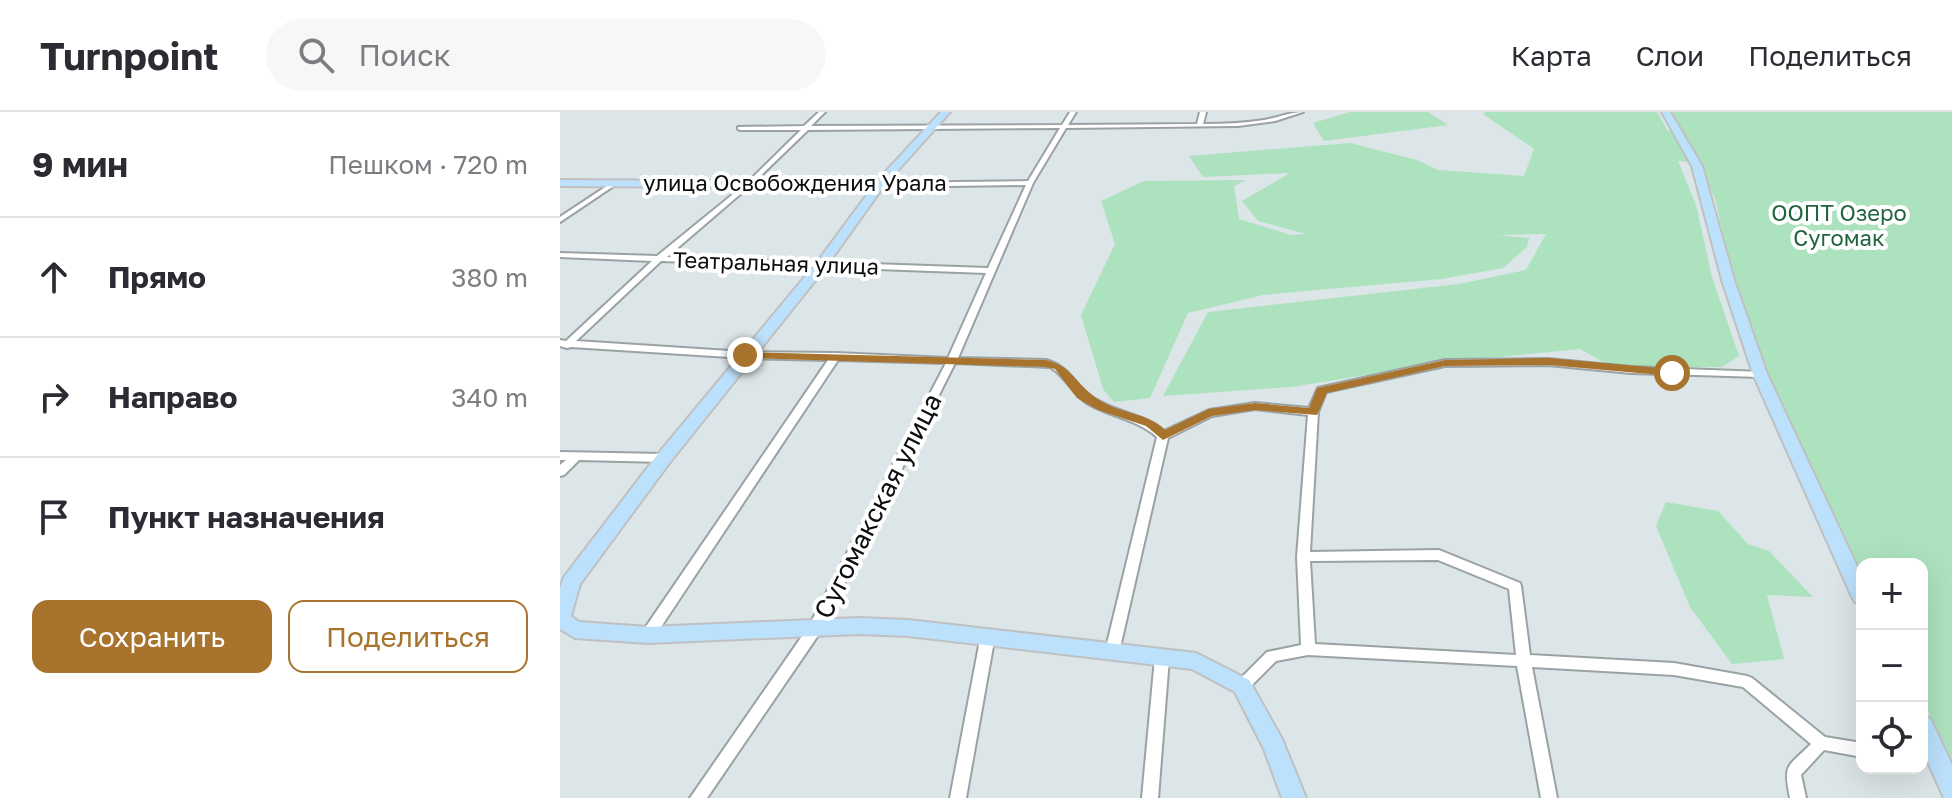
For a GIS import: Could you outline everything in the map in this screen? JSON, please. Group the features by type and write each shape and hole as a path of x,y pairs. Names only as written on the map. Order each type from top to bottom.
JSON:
{"main road":[{"path":"946,112 879,185 822,264 664,458 571,582 560,619 575,630 648,635 859,626 988,635 1196,661 1242,686 1274,746 1294,798"},
{"path":"1666,112 1697,166 1728,280 1760,374 1856,584"},
{"name":"улица Освобождения Урала","path":"560,183 879,185"},
{"path":"1931,762 1952,790"}],"street":[{"path":"563,345 750,183 822,112"},
{"name":"Сугомакская улица","path":"698,798 814,630 952,360 1030,183 1067,127 1073,112"},
{"path":"1200,126 1203,112"},
{"path":"740,128 1200,126 1272,121 1300,112"},
{"path":"560,220 615,183"},
{"name":"улица Освобождения Урала","path":"879,185 1030,183"},
{"name":"Театральная улица","path":"560,255 991,271"},
{"path":"563,345 1059,366 1082,395 1102,408 1151,423 1163,436"},
{"path":"648,635 836,356"},
{"path":"1308,649 1303,557 1313,412 1322,390 1445,363 1548,362 1631,370 1760,374"},
{"path":"1163,436 1209,413 1255,406 1313,412"},
{"path":"1112,652 1163,436"},
{"path":"560,456 664,458"},
{"path":"560,472 576,456"},
{"path":"1303,557 1439,555 1515,586 1523,659 1549,798"},
{"path":"958,798 988,635"},
{"path":"1242,686 1272,656 1308,649 1674,669 1747,682 1821,743 1856,749"},
{"path":"1150,798 1162,658"},
{"path":"1798,798 1793,773 1821,743"}],"green space":[{"path":"1350,112 1428,112 1448,125 1324,141 1313,123"},
{"name":"ООПТ Озеро Сугомак","path":"1657,112 1668,131 1681,130 1670,112 1952,112 1952,760 1928,711 1928,558 1856,558 1856,565 1767,374 1734,280 1715,199 1699,163 1678,161 1696,205 1712,277 1739,356 1722,367 1612,367 1580,349 1448,362 1291,387 1163,396 1208,312 1459,284 1526,270 1546,234 1497,235 1529,238 1527,247 1503,268 1441,279 1263,295 1188,313 1150,398 1114,402 1103,389 1081,315 1115,244 1101,201 1144,181 1246,180 1234,186 1239,219 1291,235 1306,234 1258,221 1242,201 1290,173 1203,177 1189,156 1350,143 1417,160 1438,170 1524,176 1534,149 1483,114"},
{"path":"1666,502 1718,511 1748,544 1769,551 1813,597 1767,595 1784,659 1732,664 1690,607 1656,526"}],"route":[{"path":"745,355 1046,363 1059,366 1082,395 1102,408 1151,423 1163,436 1209,413 1255,406 1313,412 1322,390 1445,363 1548,362 1672,373"}]}
